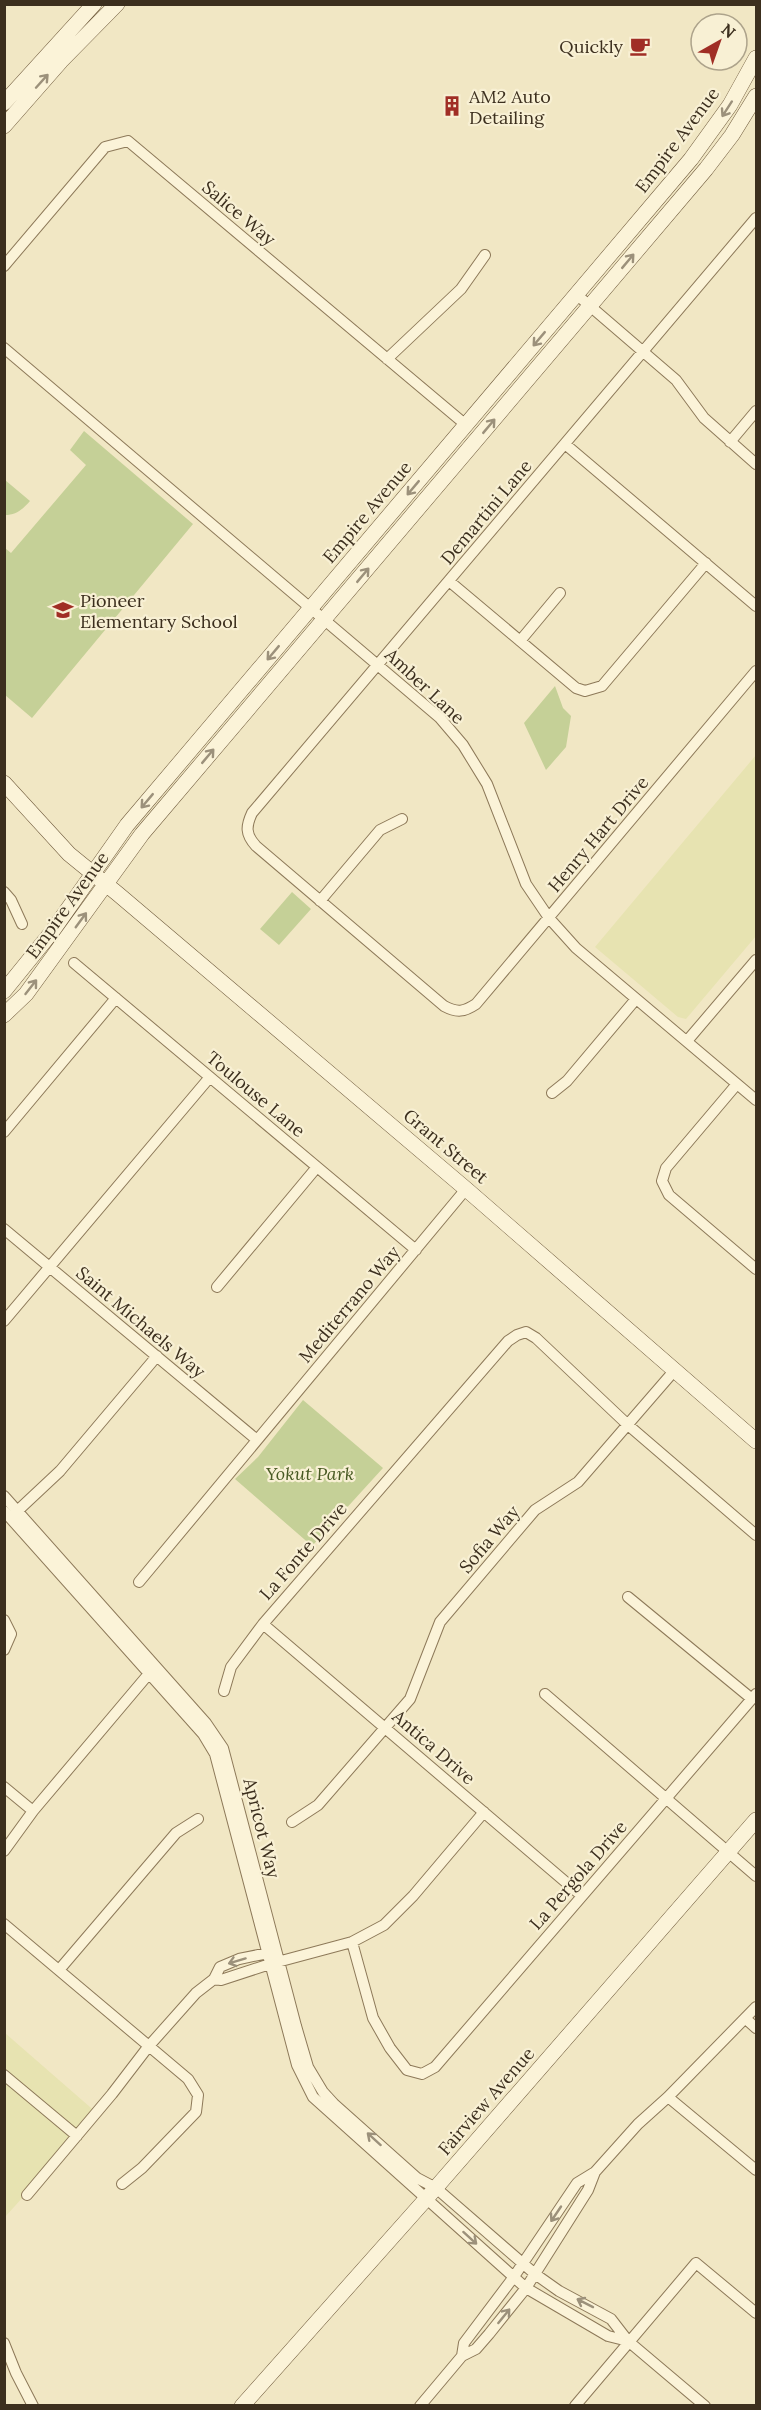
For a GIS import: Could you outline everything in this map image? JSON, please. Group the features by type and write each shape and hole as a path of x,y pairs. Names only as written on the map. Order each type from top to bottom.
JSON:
{"street":[{"path":"4,103 94,4"},
{"path":"4,126 61,61 117,4"},
{"name":"Empire Avenue","path":"4,991 44,942 127,825 691,159 730,105 756,58"},
{"name":"Empire Avenue","path":"4,1015 26,994 142,834 706,169 756,96"},
{"name":"Salice Way","path":"4,266 105,147 128,141 466,425"},
{"name":"Demartini Lane","path":"320,900 249,839 246,831 252,813 756,218"},
{"path":"387,359 461,289 485,255"},
{"path":"576,294 676,380 704,418 756,464"},
{"name":"Amber Lane","path":"4,348 440,718 463,745 487,784 526,884 549,918 576,948 756,1100"},
{"path":"730,441 756,411"},
{"path":"565,444 756,606"},
{"path":"449,581 576,688 585,692 602,686 706,563"},
{"path":"520,641 560,593"},
{"name":"Henry Hart Drive","path":"320,900 444,1006 460,1012 476,1004 756,672"},
{"path":"4,783 55,841 94,873"},
{"path":"320,900 380,830 402,819"},
{"name":"Grant Street","path":"94,873 466,1189 756,1441"},
{"path":"4,892 11,900 22,924"},
{"path":"687,1041 756,960"},
{"name":"Toulouse Lane","path":"74,963 416,1250"},
{"path":"4,1132 116,998"},
{"path":"552,1093 567,1081 636,999"},
{"path":"4,1321 210,1077"},
{"path":"737,1084 666,1168 662,1181 669,1195 756,1269"},
{"path":"217,1287 317,1167"},
{"name":"Mediterrano Way","path":"139,1582 466,1189"},
{"name":"Saint Michaels Way","path":"4,1229 257,1440"},
{"name":"La Fonte Drive","path":"224,1691 231,1667 263,1624 508,1341 517,1335 526,1332 536,1338 628,1425"},
{"path":"11,1513 60,1471 157,1356"},
{"name":"Sofia Way","path":"292,1822 318,1805 410,1699 440,1622 534,1510 578,1482 674,1371"},
{"path":"628,1425 756,1535"},
{"name":"Apricot Way","path":"4,1496 11,1513 152,1670 206,1723 223,1749 272,1960 308,2067 315,2081 334,2104 431,2193"},
{"path":"628,1597 754,1696"},
{"path":"4,1620 11,1634 4,1650"},
{"name":"Antica Drive","path":"263,1624 582,1896"},
{"path":"4,1851 33,1811 152,1670"},
{"path":"545,1694 756,1876"},
{"name":"La Pergola Drive","path":"352,1942 373,2018 390,2048 407,2070 422,2074 435,2067 754,1696"},
{"path":"4,1787 33,1811"},
{"path":"27,2195 148,2047 196,1993 214,1979 222,1980 272,1960 352,1942 384,1925 414,1896 484,1812"},
{"path":"59,1970 176,1833 198,1819"},
{"name":"Fairview Avenue","path":"242,2406 756,1820"},
{"path":"4,1924 188,2079 198,2095 196,2112 142,2168 122,2184"},
{"path":"462,2356 464,2343 513,2278 577,2183 595,2172 638,2124 668,2097 756,2007"},
{"path":"746,2019 756,2028"},
{"path":"4,2075 77,2136"},
{"path":"668,2097 756,2170"},
{"path":"420,2406 462,2356 476,2349 526,2288 588,2190 595,2172"},
{"path":"431,2193 535,2274 618,2324 628,2341 705,2406"},
{"path":"431,2193 513,2278 526,2288 608,2336 628,2341"},
{"path":"575,2406 696,2263 756,2313"},
{"path":"4,2343 33,2406"}],"shaded area":[{"path":"756,755 756,936 686,1019 678,1017 595,947"},
{"path":"5,2033 98,2114 5,2217"}],"green space":[{"name":"Pioneer Elementary School","path":"84,431 193,524 32,718 5,695 5,548 11,553 86,465 70,450"},
{"path":"5,480 30,501 19,511 5,515"},
{"path":"555,686 563,708 571,716 566,747 546,770 524,723"},
{"path":"292,892 311,909 279,945 260,929"},
{"name":"Yokut Park","path":"303,1400 383,1468 312,1546 235,1479 258,1457"}],"place":[{"name":"Quickly","path":"640,46"},
{"name":"AM2 Auto Detailing","path":"452,106"},
{"name":"Pioneer Elementary School","path":"63,610"}]}
